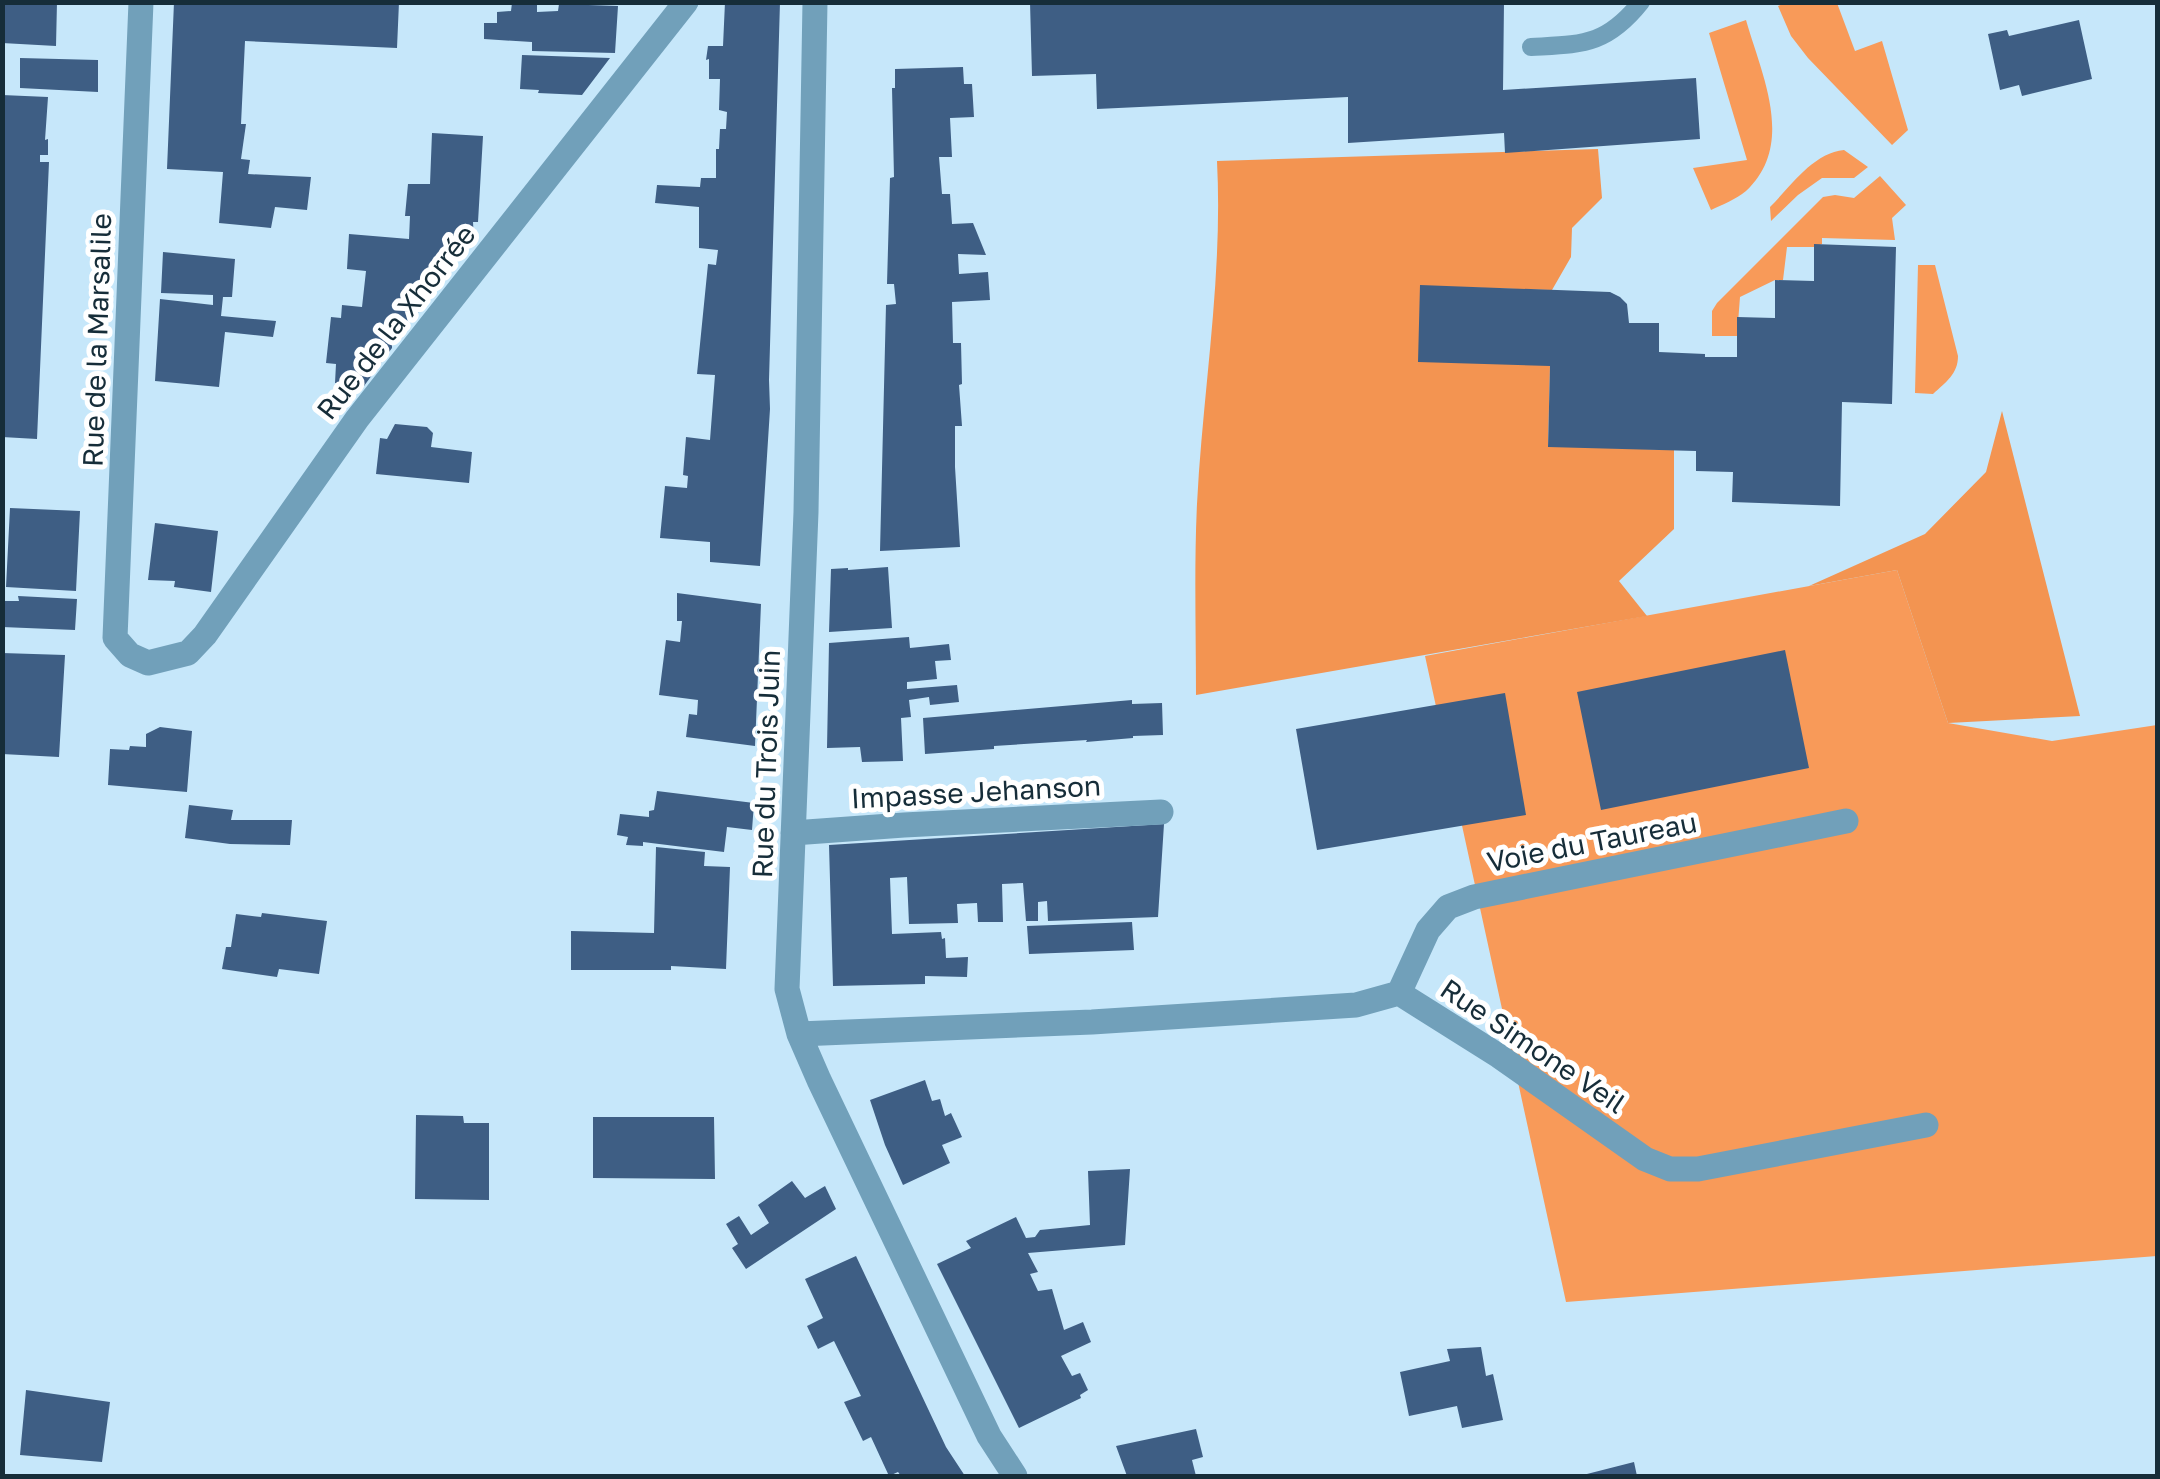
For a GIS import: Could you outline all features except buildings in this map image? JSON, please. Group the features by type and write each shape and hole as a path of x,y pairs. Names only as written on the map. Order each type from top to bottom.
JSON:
{"street":[{"name":"Rue de la Marsalile","path":"141,2 115,638 130,654 148,663"},
{"name":"Rue de la Xhorrée","path":"148,663 188,653 204,635 357,419 686,2"},
{"name":"Rue du Trois Juin","path":"815,2 806,512 787,989 799,1034 855,1158 988,1436 1015,1476"},
{"name":"Impasse Jehanson","path":"794,833 1161,812"},
{"name":"Voie du Taureau","path":"1399,992 1428,930 1448,907 1474,897 1846,822"},
{"name":"Rue Simone Veil","path":"799,1034 1092,1022 1356,1005 1399,992 1499,1056 1644,1159 1670,1169 1698,1169 1926,1125"}],"lane":[{"path":"1531,47 1587,44 1625,22 1641,2"}],"shaded area":[{"path":"1788,2 1837,3 1855,51 1882,41 1908,130 1892,145 1791,36 1778,6"},
{"path":"1746,20 1771,109 1769,152 1761,172 1746,191 1711,210 1693,168 1747,160 1709,33"},
{"path":"1598,149 1602,198 1572,228 1571,257 1552,290 1420,286 1550,366 1548,446 1674,450 1674,529 1619,581 1647,616 1196,695 1197,504 1215,290 1217,161"},
{"path":"1844,150 1868,167 1854,178 1822,178 1771,221 1770,207 1803,172 1822,157"},
{"path":"1880,176 1906,205 1892,218 1895,240 1822,238 1822,244 1814,247 1787,247 1783,280 1740,297 1737,336 1712,336 1712,311 1717,303 1823,197 1854,198"},
{"path":"1918,265 1935,265 1958,356 1954,373 1933,394 1915,393"},
{"path":"2002,411 2080,716 1948,723 1897,570 1809,586 1925,534 1986,472"},
{"path":"1897,570 1948,723 2052,741 2157,725 2157,1256 1566,1302 1425,656"}]}
